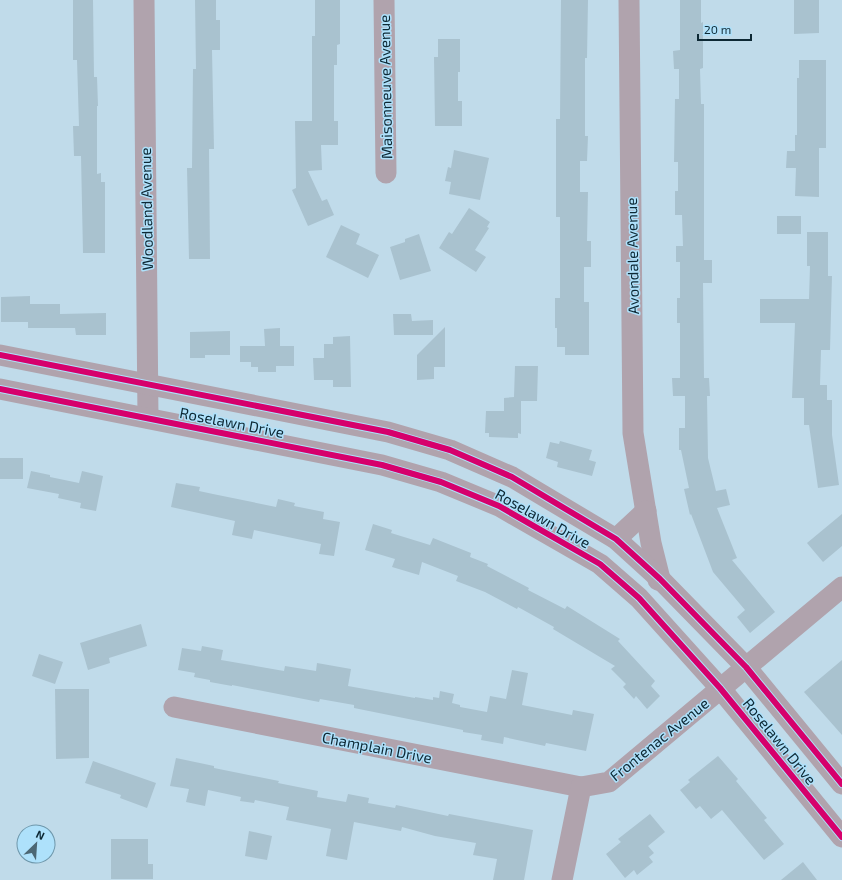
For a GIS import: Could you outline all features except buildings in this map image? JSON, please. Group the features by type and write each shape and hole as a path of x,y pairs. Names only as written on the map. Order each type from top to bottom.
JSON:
{"street":[{"name":"Woodland Avenue","path":"144,0 148,418"},
{"name":"Maisonneuve Avenue","path":"384,0 386,173"},
{"name":"Avondale Avenue","path":"629,0 633,433 651,543 660,579"},
{"name":"Roselawn Drive","path":"0,355 388,432 450,450 512,477 616,539 660,579 746,667 842,784"},
{"name":"Roselawn Drive","path":"0,390 382,465 441,482 499,506 600,564 639,598 720,688 842,837"},
{"path":"616,539 646,511"},
{"path":"639,598 660,579"},
{"name":"Frontenac Avenue","path":"581,787 610,782 842,587"},
{"name":"Champlain Drive","path":"174,707 581,787"},
{"path":"562,880 581,787"}],"cycle path":[{"path":"0,355 388,432 450,450 512,477 616,539 660,579 746,667 842,784"},
{"path":"0,389 382,465 441,482 499,506 600,564 639,598 720,688 842,837"}]}
